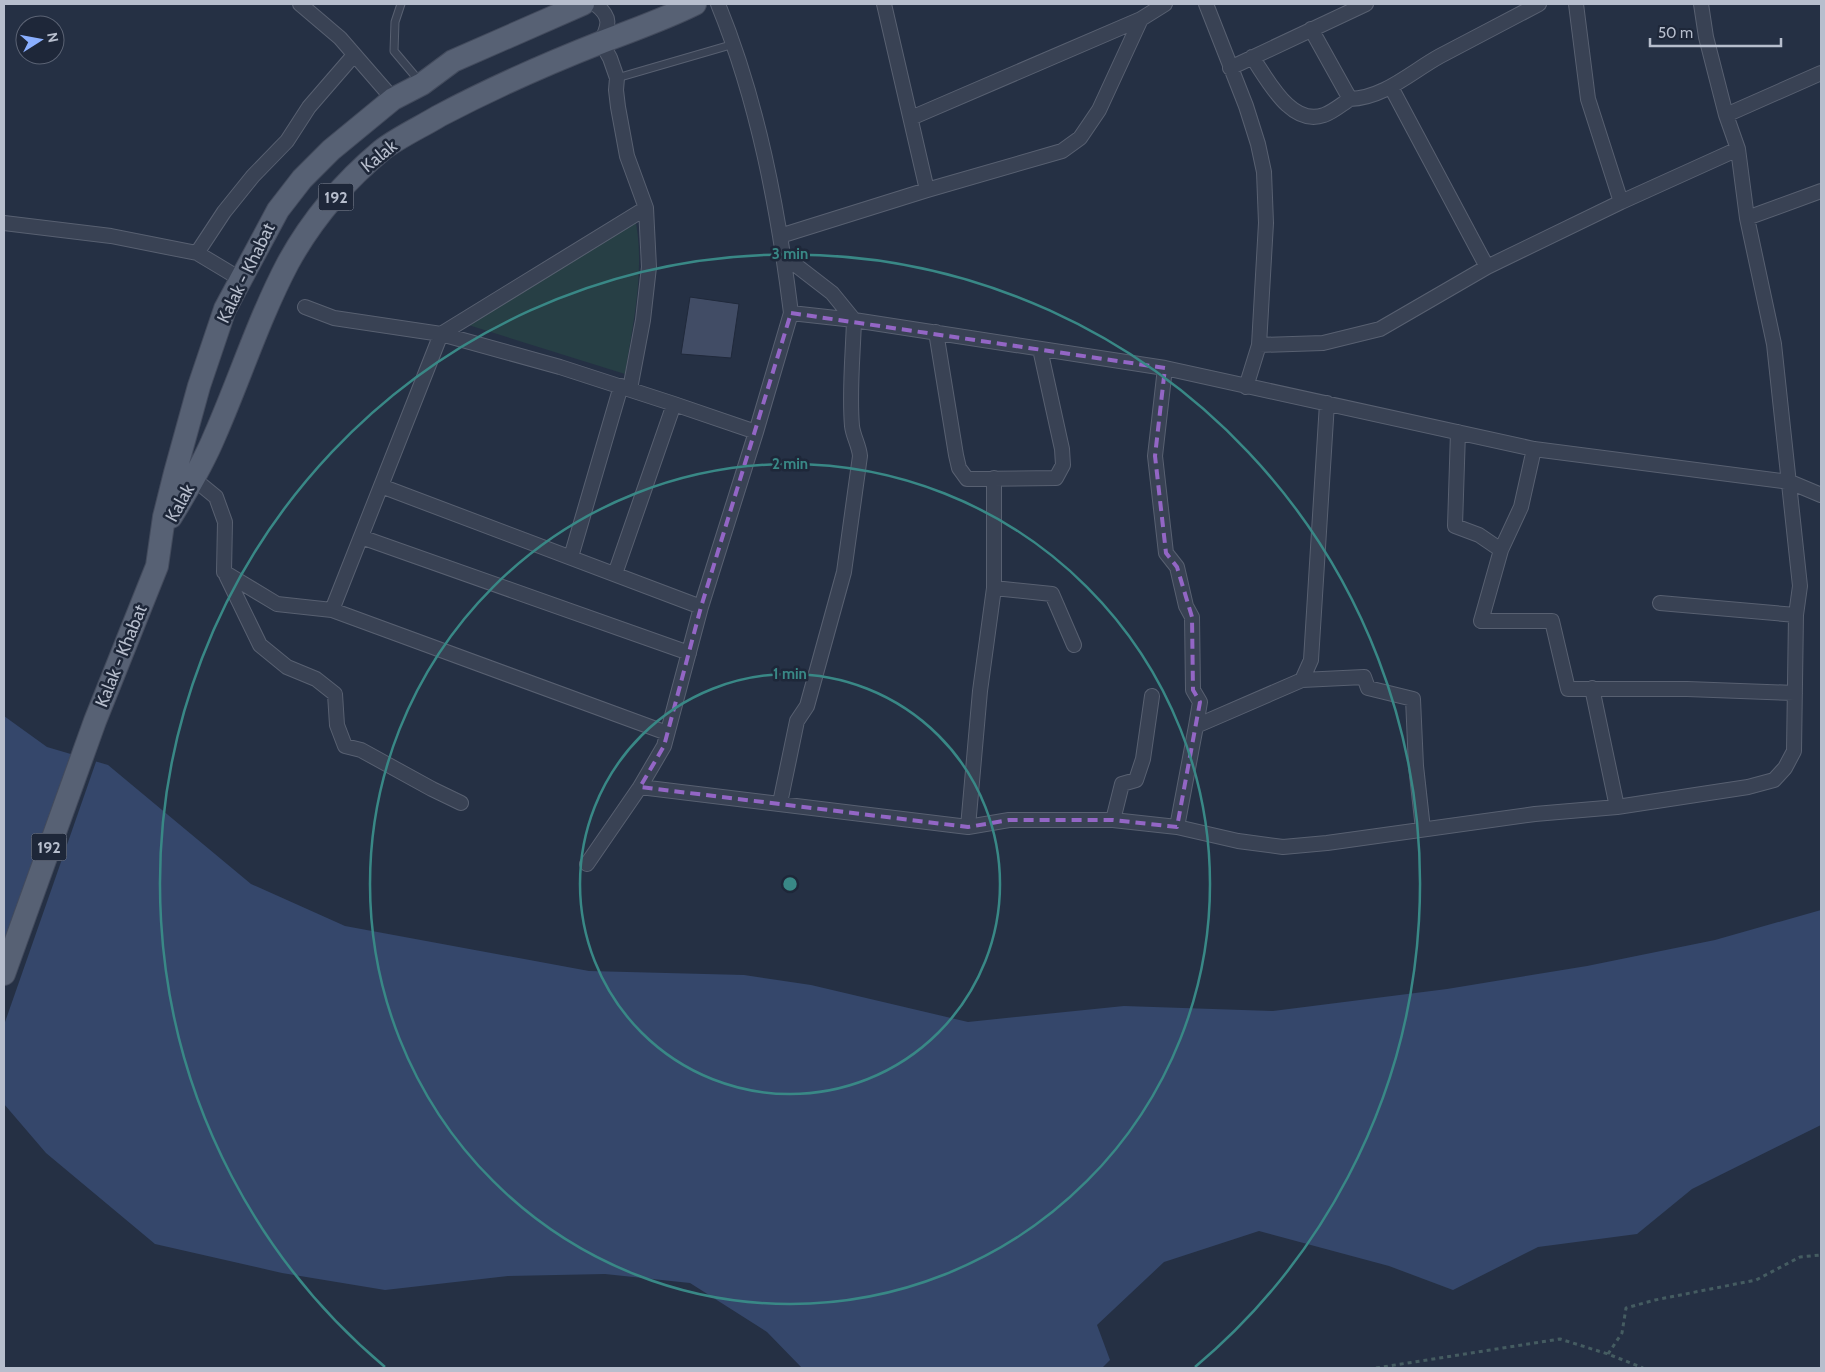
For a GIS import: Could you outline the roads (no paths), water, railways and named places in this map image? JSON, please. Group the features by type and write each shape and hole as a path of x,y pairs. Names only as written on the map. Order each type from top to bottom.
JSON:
{"main road":[{"name":"Kalak - Khabat","path":"4,974 95,721 157,566 164,517 175,473 199,386 225,309 278,210 302,179 331,150 394,99 422,84 454,61 583,4"},
{"name":"Kalak","path":"157,566 168,522 194,479 215,436 267,306 289,262 316,220 348,182 384,149 425,124 511,79 601,42 666,10 695,4"}],"street":[{"path":"300,4 340,38 394,99"},
{"path":"571,557 626,388 643,320 650,266 646,208 627,156 618,107 617,78 610,58 601,42 608,26 607,20 600,8 594,4"},
{"path":"587,864 640,787 664,746 701,607 791,313 784,256 772,188 734,44 718,4"},
{"path":"884,4 927,190"},
{"path":"911,118 1141,19 1164,4"},
{"path":"1206,4 1246,106 1258,144 1264,172 1266,223 1260,344 1246,387"},
{"path":"1230,68 1366,4"},
{"path":"1252,57 1284,103 1302,117 1324,116 1350,99 1361,98 1391,87 1438,58 1538,4"},
{"path":"1576,4 1588,99 1621,202"},
{"path":"640,787 968,827 1009,820 1113,820 1177,827 1283,847 1327,843 1535,814 1617,807 1748,787 1774,780 1785,768 1794,751 1796,615 1800,586 1774,344 1747,218 1738,149 1726,115 1706,37 1701,4"},
{"path":"780,236 927,190 1062,151 1080,138 1099,110 1141,19"},
{"path":"1311,29 1350,99"},
{"path":"197,253 230,205 253,176 287,141 309,107 354,55"},
{"path":"1726,115 1821,73"},
{"path":"1391,87 1487,267"},
{"path":"1260,344 1323,343 1380,329 1487,267 1621,202 1738,149"},
{"path":"1747,218 1821,192"},
{"path":"332,610 441,334 646,208"},
{"path":"4,223 111,236 197,253 242,280"},
{"path":"780,803 797,721 807,706 844,572 860,456 859,445 852,429 851,412 854,320 832,293 784,256"},
{"path":"305,307 334,318 441,334 560,367 756,432"},
{"path":"791,313 936,332 1165,368 1534,449 1790,482 1819,490"},
{"path":"936,332 959,468 967,479 1056,478 1064,466 1040,349"},
{"path":"1165,368 1155,456 1166,553 1177,568 1186,606 1192,617 1193,690 1200,702 1177,827"},
{"path":"1302,680 1311,660 1327,403"},
{"path":"615,574 674,404"},
{"path":"1458,432 1455,526 1479,535 1501,550"},
{"path":"1534,449 1521,508 1501,550 1482,621 1552,621 1568,689 1688,689 1795,692"},
{"path":"968,827 980,692 994,588 994,478"},
{"path":"194,479 216,497 225,522 224,572 260,645 287,667 316,680 335,694 337,725 345,746 361,750 432,789 462,803"},
{"path":"381,486 701,607"},
{"path":"361,537 689,653"},
{"path":"224,572 277,604 332,610 667,733"},
{"path":"994,588 1052,594 1074,645"},
{"path":"1660,603 1796,615"},
{"path":"1196,726 1302,680 1364,677 1368,688 1413,699 1416,766 1423,829"},
{"path":"1592,688 1617,807"},
{"path":"1113,820 1122,784 1136,780 1143,759 1152,696"}],"lane":[{"path":"401,4 395,22 394,51 422,84"},
{"path":"617,78 734,44"}],"water":[{"path":"4,716 47,747 108,765 251,884 345,926 589,971 744,975 811,985 968,1022 1124,1006 1273,1011 1447,989 1587,966 1715,940 1821,910 1821,1125 1692,1189 1637,1234 1538,1247 1453,1290 1389,1266 1259,1231 1164,1262 1097,1325 1110,1360 1102,1368 802,1368 767,1332 690,1283 605,1274 508,1276 385,1290 282,1273 155,1244 46,1153 4,1104"}]}
